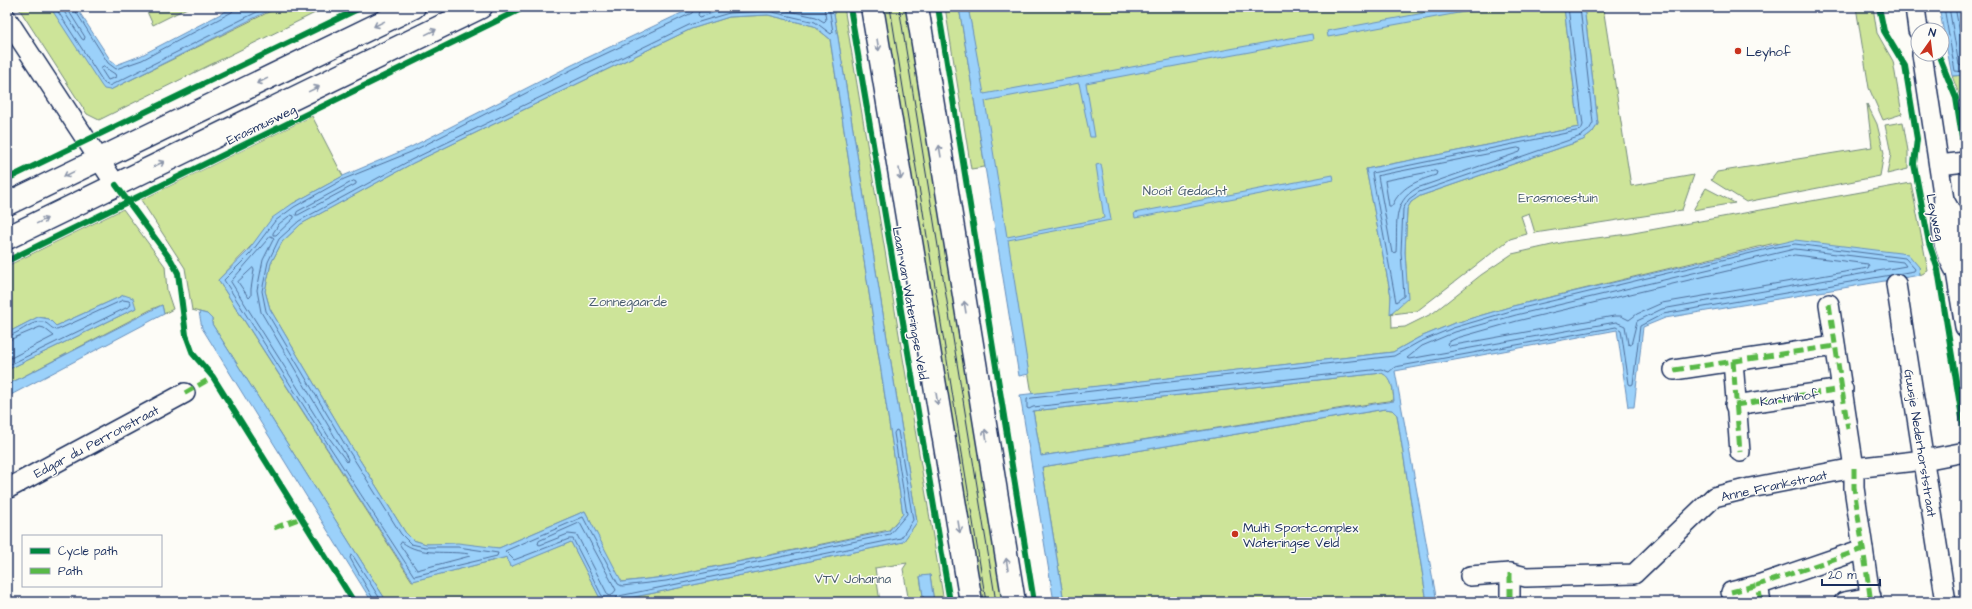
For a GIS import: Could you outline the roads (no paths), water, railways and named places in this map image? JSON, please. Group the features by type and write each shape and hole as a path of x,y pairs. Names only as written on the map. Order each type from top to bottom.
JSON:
{"street":[{"path":"7,204 414,7"},
{"name":"Erasmusweg","path":"7,238 481,7"},
{"name":"Laan van Wateringse Veld","path":"872,7 971,602"},
{"path":"917,7 1014,602"},
{"path":"1915,7 1917,22"},
{"path":"7,19 116,185"},
{"name":"Leyweg","path":"1923,62 1944,200 1956,221 1959,237 1960,251 1956,272 1965,327"},
{"path":"1938,165 1965,162"},
{"name":"Guusje Nederhorststraat","path":"1896,284 1946,602"},
{"path":"1829,304 1843,389 1854,468 1854,488 1871,600 1844,602"},
{"path":"1674,370 1835,346"},
{"path":"1733,361 1740,452"},
{"name":"Kartinihof","path":"1736,405 1843,389"},
{"name":"Edgar du Perronstraat","path":"7,489 185,393"},
{"name":"Anne Frankstraat","path":"1470,576 1510,573 1526,577 1634,574 1714,497 1750,488 1854,468 1924,460 1965,452"},
{"path":"1731,592 1759,593 1863,549"},
{"path":"1510,573 1510,602"}],"water":[{"path":"50,7 76,7 111,61 116,65 140,56 234,7 276,7 110,90 104,89 101,85"},
{"path":"694,7 833,7 917,522 903,542 610,602 602,602 571,542 510,567 507,557 413,581 218,280 247,252 272,218 292,204 343,176 409,148 572,65","holes":["768,15 814,26 830,39 903,514 889,531 665,577 622,582 585,511 499,548 458,543 426,544 413,540 405,532 351,446 270,309 265,291 271,263 282,242 301,224 413,163 691,29 729,17"]},
{"path":"959,7 968,7 984,94 1312,34 1313,40 1086,83 1095,137 1090,137 1079,83 985,101 1007,237 1104,218 1096,165 1101,164 1111,220 1008,240 1029,374 1019,376"},
{"path":"1456,7 1491,7 1328,37 1327,31"},
{"path":"1564,7 1584,7 1598,124 1592,133 1583,140 1420,196 1411,202 1407,209 1405,252 1408,298 1390,314 1391,296 1366,169 1579,127"},
{"path":"1939,7 1965,7 1965,75 1952,76 1949,62 1950,22 1942,22"},
{"path":"1333,175 1334,180 1135,218 1134,213"},
{"path":"1795,240 1908,254 1919,267 1920,275 1665,318 1643,327 1634,407 1628,407 1617,330 1395,371 1437,602 1427,602 1397,415 1392,410 1385,409 1042,467 1064,602 1054,602 1020,395 1393,352 1418,338 1452,324 1513,306","holes":["1382,373 1386,375 1392,385 1394,401 1041,456 1033,411"]},
{"path":"124,295 133,298 136,308 7,370 7,333 38,317 49,319 56,326"},
{"path":"162,305 164,314 7,397 7,385"},
{"path":"199,312 207,314 212,319 212,324 387,602 372,602 202,328"},
{"path":"930,575 934,602 924,602 920,576"}],"tram line":[{"path":"890,7 986,602"},
{"path":"899,7 996,602"}],"place":[{"name":"Leyhof","path":"1738,51"},
{"name":"Multi Sportcomplex Wateringse Veld","path":"1235,534"}],"park label":[{"name":"Nooit Gedacht","path":"1185,190"},
{"name":"Erasmoestuin","path":"1558,197"},
{"name":"Zonnegaarde","path":"628,301"},
{"name":"VTV Johanna","path":"853,578"}]}
